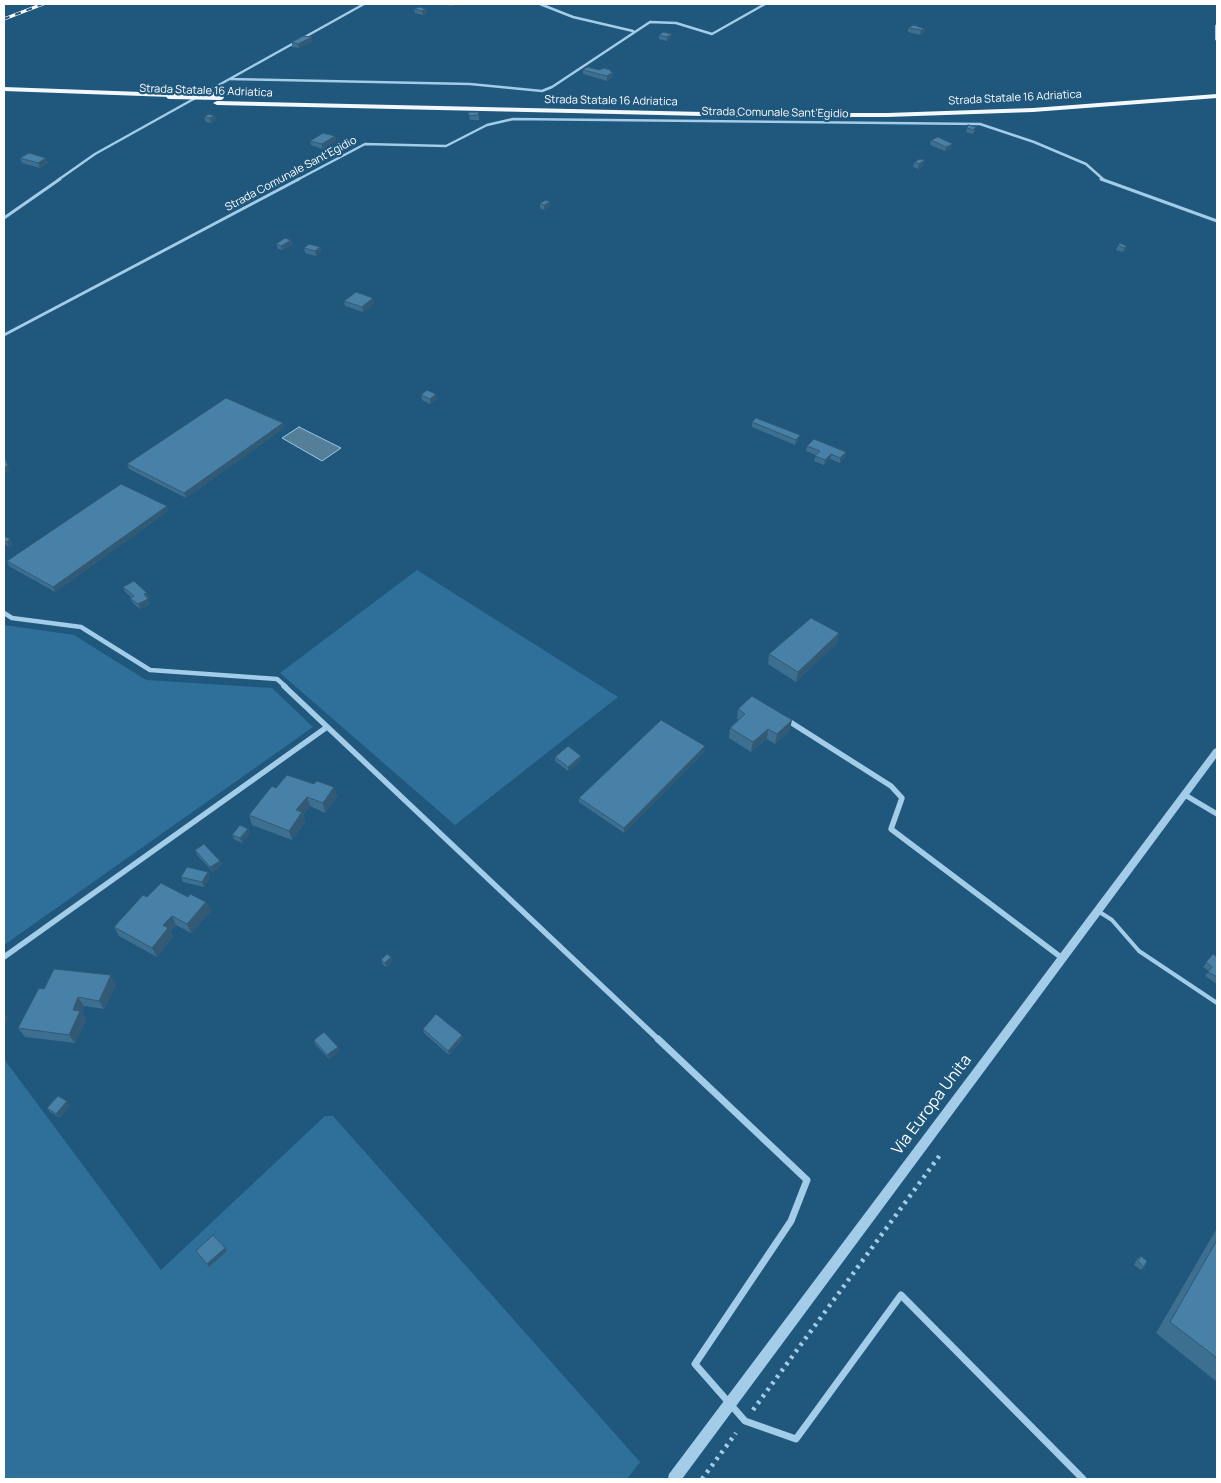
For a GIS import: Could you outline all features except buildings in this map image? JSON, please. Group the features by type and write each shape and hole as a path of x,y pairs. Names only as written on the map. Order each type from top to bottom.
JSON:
{"highway":[{"name":"Strada Statale 16 Adriatica","path":"219,100 726,107 879,106 1025,102 1217,88"},
{"name":"Strada Statale 16 Adriatica","path":"4,89 219,100 738,115 887,115 1033,110 1217,96"},
{"name":"Strada Statale 16 Adriatica","path":"4,96 169,98"}],"street":[{"path":"4,218 95,154 364,4"},
{"path":"540,4 573,17 634,31"},
{"path":"230,79 470,84 542,91 552,87 650,22 664,21 712,34 765,4"},
{"path":"1217,25 1217,40"},
{"name":"Strada Comunale Sant'Egidio","path":"4,335 366,144 446,146 487,125 513,119 980,124 1034,142 1086,164 1101,179 1217,221"},
{"path":"4,613 12,618 81,627 150,670 276,679 807,1180 791,1221 694,1364 728,1405 745,1421 796,1438 901,1294 1083,1479"},
{"path":"783,718 891,786 902,798 891,829 1062,958"},
{"path":"4,957 327,727"},
{"name":"Via Europa Unita","path":"674,1479 1217,751"},
{"path":"1184,795 1217,814"}],"lane":[{"path":"1098,911 1112,920 1139,951 1217,1003"}],"shaded area":[{"path":"299,427 341,448 322,461 282,438"},
{"path":"417,570 618,697 455,825 280,673"},
{"path":"4,625 74,635 146,680 272,688 313,727 4,945"},
{"path":"4,1059 161,1270 325,1116 333,1116 640,1462 627,1479 4,1479"}],"railway":[{"path":"4,19 43,4"}]}
